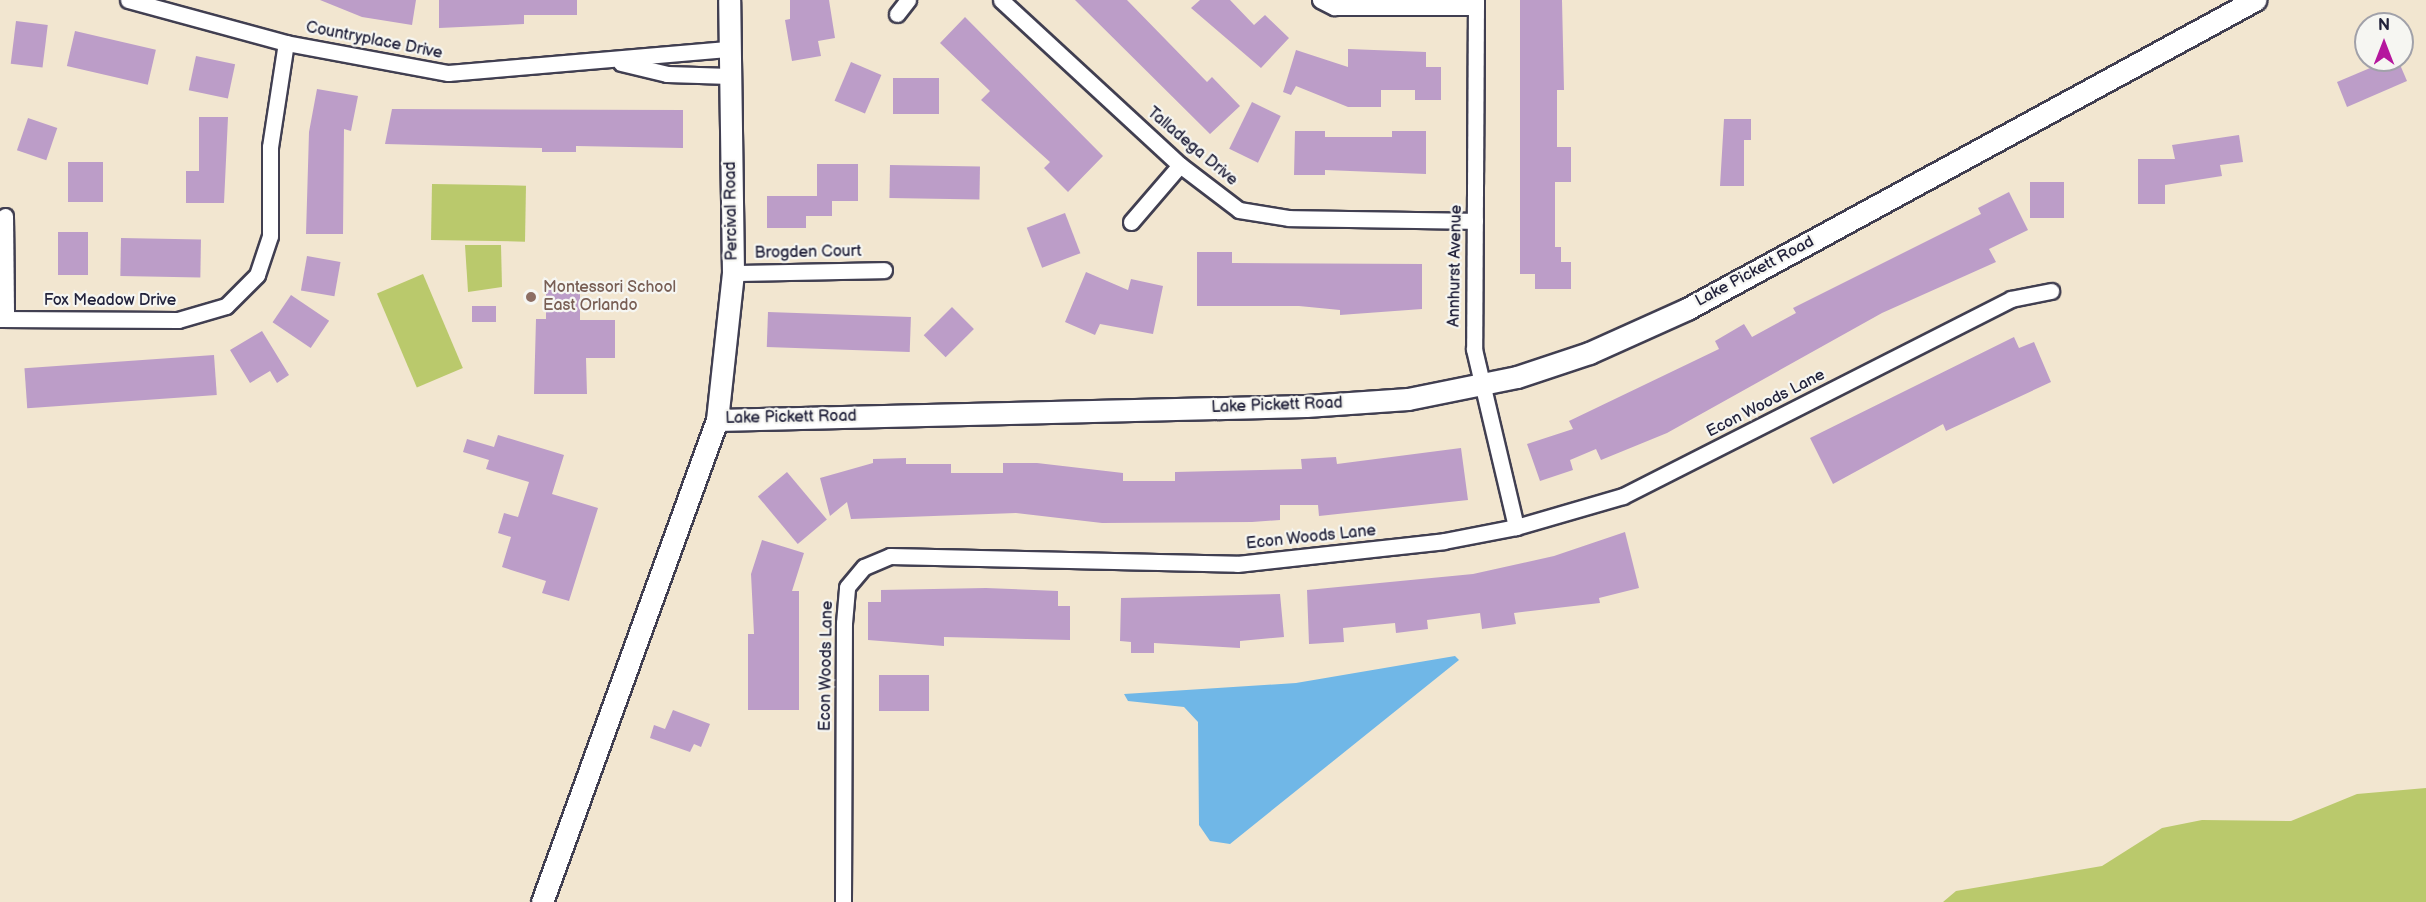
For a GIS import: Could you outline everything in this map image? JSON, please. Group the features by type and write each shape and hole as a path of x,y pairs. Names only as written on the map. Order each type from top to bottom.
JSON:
{"main road":[{"name":"Percival Road","path":"717,420 733,273 729,0"},
{"name":"Lake Pickett Road","path":"542,902 717,420 1306,406 1399,400 1481,386 1589,353 1687,309 2255,0"}],"street":[{"name":"Countryplace Drive","path":"128,0 286,43 448,73 618,62 669,50 729,49"},
{"path":"897,14 908,0"},
{"name":"Talladega Drive","path":"1001,0 1180,165 1239,210 1289,218 1475,221"},
{"path":"1320,0 1334,7 1476,3"},
{"name":"Annhurst Avenue","path":"1476,3 1473,332 1481,386 1516,527"},
{"name":"Fox Meadow Drive","path":"3,319 178,320 226,306 257,275 270,236 270,147 286,43"},
{"name":"Countryplace Drive","path":"618,62 668,74 729,76"},
{"path":"1131,222 1180,165"},
{"path":"3,319 5,216"},
{"name":"Brogden Court","path":"733,273 884,270"},
{"name":"Econ Woods Lane","path":"843,902 844,623 847,587 864,567 890,556 1237,564 1444,541 1516,527 1623,496 2011,299 2051,291"}],"green space":[{"path":"432,184 526,186 525,242 431,240"},
{"path":"465,245 501,245 502,287 468,292"},
{"path":"423,274 463,368 417,387 377,294"},
{"path":"2426,788 2426,902 1943,902 1956,891 2102,866 2162,828 2202,820 2291,821 2357,794"}],"water":[{"path":"1455,656 1459,660 1230,844 1210,841 1199,825 1198,722 1184,707 1128,701 1124,694 1296,683"}],"building":[{"path":"320,0 416,0 412,25 362,17"},
{"path":"439,0 577,0 577,15 524,15 524,24 439,28"},
{"path":"790,0 829,0 835,38 818,41 821,56 792,61 785,20 790,19"},
{"path":"1075,0 1127,0 1207,82 1212,77 1240,106 1210,134"},
{"path":"1200,0 1230,0 1254,25 1265,15 1289,38 1261,68 1191,8"},
{"path":"1520,0 1562,0 1564,90 1557,90 1557,147 1571,147 1571,182 1555,182 1555,247 1561,247 1561,262 1571,262 1571,289 1535,289 1535,274 1520,274"},
{"path":"965,17 1103,156 1068,192 1044,168 1050,162 981,100 990,91 940,43"},
{"path":"16,21 48,25 43,68 11,64"},
{"path":"75,31 156,50 148,85 67,66"},
{"path":"1348,49 1426,52 1426,67 1441,67 1441,100 1415,100 1415,90 1381,90 1381,107 1348,107 1296,86 1291,95 1283,92 1296,50 1348,67"},
{"path":"196,56 235,64 228,99 189,90"},
{"path":"851,62 881,75 865,114 835,101"},
{"path":"2361,72 2403,72 2407,81 2347,107 2337,82"},
{"path":"893,78 939,78 939,114 893,114"},
{"path":"317,89 358,96 351,131 344,129 343,234 306,234 309,132"},
{"path":"1252,102 1281,116 1258,163 1229,149"},
{"path":"392,109 683,110 683,148 576,146 576,152 542,152 542,148 385,144"},
{"path":"199,117 228,117 224,203 186,203 186,171 199,171"},
{"path":"28,118 57,128 46,160 17,150"},
{"path":"1724,119 1751,119 1751,140 1744,140 1744,186 1720,186"},
{"path":"1295,131 1325,131 1325,137 1392,137 1392,131 1426,131 1426,174 1325,170 1325,175 1294,175"},
{"path":"2239,135 2243,162 2220,165 2222,176 2165,185 2165,204 2138,204 2138,159 2175,159 2172,145"},
{"path":"68,162 103,162 103,202 68,202"},
{"path":"817,164 858,164 858,201 832,201 832,216 806,216 806,228 767,228 767,196 817,196"},
{"path":"890,165 980,167 979,200 889,198"},
{"path":"2030,182 2064,182 2064,218 2030,218"},
{"path":"2009,192 2028,230 1989,249 1996,262 1882,313 1667,433 1601,460 1596,449 1570,460 1573,470 1540,481 1527,444 1573,429 1569,421 1719,349 1715,341 1744,324 1752,337 1796,313 1793,308 1981,214 1978,208"},
{"path":"1065,213 1080,253 1042,268 1027,228"},
{"path":"58,232 88,232 88,275 58,275"},
{"path":"121,238 201,239 200,277 120,276"},
{"path":"1197,252 1232,252 1232,263 1422,264 1422,309 1340,315 1340,310 1299,306 1197,306"},
{"path":"307,256 340,262 334,296 301,290"},
{"path":"1086,272 1128,290 1131,279 1163,286 1153,334 1100,324 1095,335 1065,322"},
{"path":"546,287 580,287 580,320 615,320 615,358 586,358 587,394 534,394 536,319 546,319"},
{"path":"291,295 329,321 311,348 273,322"},
{"path":"472,306 496,306 496,322 472,322"},
{"path":"952,307 974,329 946,357 924,335"},
{"path":"768,312 911,317 910,352 767,347"},
{"path":"262,331 289,375 277,383 270,371 250,383 230,350"},
{"path":"2014,337 2019,348 2034,342 2051,382 1946,431 1943,424 1833,484 1810,438"},
{"path":"214,355 217,395 27,408 24,368"},
{"path":"498,435 564,455 552,494 598,508 569,601 542,593 546,581 502,567 511,537 498,533 504,513 518,517 529,482 486,469 489,460 463,452 467,439 494,447"},
{"path":"1461,448 1468,500 1319,516 1318,505 1280,505 1280,520 1252,522 1102,523 1016,513 851,519 847,502 830,516 820,478 873,463 873,459 906,458 906,464 951,464 951,473 1003,473 1003,463 1037,463 1123,473 1123,481 1175,481 1175,472 1302,469 1301,459 1336,457 1337,464"},
{"path":"787,472 827,519 798,544 758,496"},
{"path":"1625,532 1639,588 1599,598 1600,603 1514,613 1516,624 1482,629 1480,613 1427,620 1428,629 1396,633 1395,623 1343,628 1344,642 1309,644 1307,590 1473,574 1554,556"},
{"path":"762,540 804,553 792,591 799,591 799,710 748,710 748,634 754,634 751,574"},
{"path":"986,588 1058,591 1058,606 1070,606 1070,640 944,637 944,646 868,640 868,602 881,602 881,590"},
{"path":"1280,594 1284,637 1240,641 1240,648 1154,643 1154,653 1131,653 1131,642 1120,641 1121,598"},
{"path":"879,675 929,675 929,711 879,711"},
{"path":"673,710 710,724 701,747 694,744 690,752 650,738 654,725 665,729"}],"place":[{"name":"Montessori School East Orlando","path":"531,297"}]}
